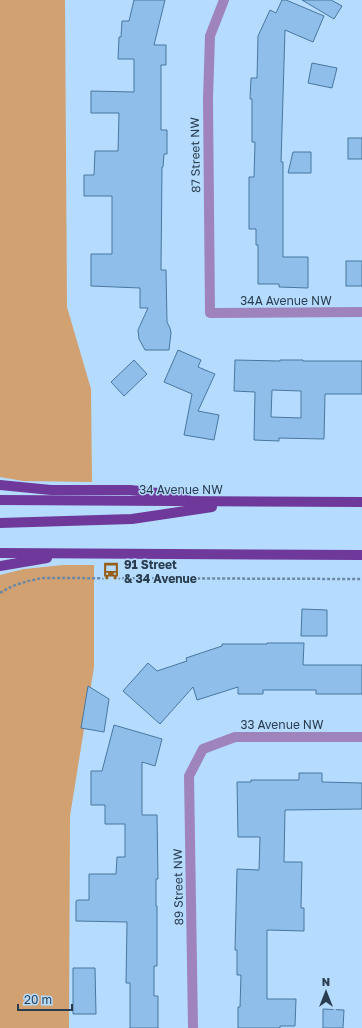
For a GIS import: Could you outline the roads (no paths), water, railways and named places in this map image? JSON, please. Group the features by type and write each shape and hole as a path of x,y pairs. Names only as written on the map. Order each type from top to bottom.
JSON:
{"main road":[{"path":"0,484 51,490 130,490 244,502"},
{"name":"34 Avenue NW","path":"0,500 362,502"},
{"path":"0,523 132,519 244,502"},
{"path":"0,553 362,555"},
{"path":"0,566 74,554"}],"street":[{"name":"87 Street NW","path":"210,313 208,99 210,36 224,0"},
{"name":"34A Avenue NW","path":"210,313 362,312"},
{"name":"33 Avenue NW","path":"203,749 235,737 362,737"},
{"name":"89 Street NW","path":"193,1028 190,776 203,749"}],"place":[{"name":"91 Street & 34 Avenue","path":"111,571"}]}
